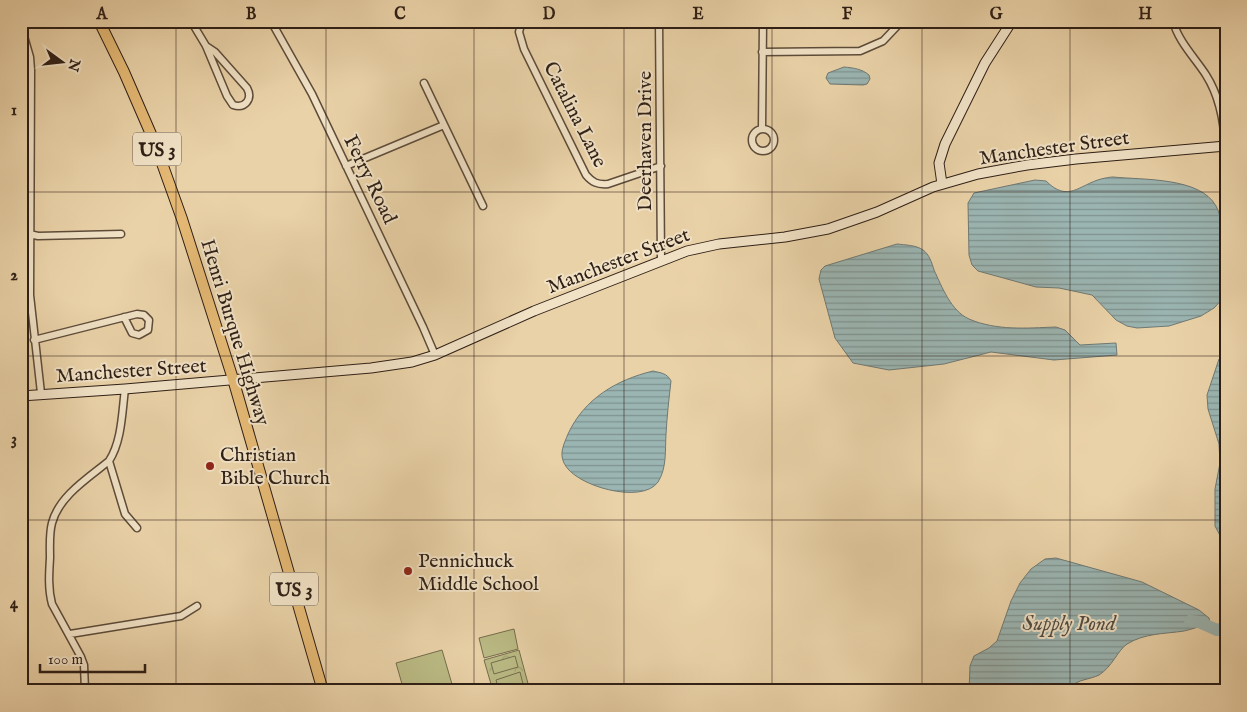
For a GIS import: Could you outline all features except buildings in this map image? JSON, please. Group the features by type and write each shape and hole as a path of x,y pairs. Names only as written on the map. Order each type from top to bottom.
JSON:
{"main road":[{"name":"Henri Burque Highway","path":"99,21 134,95 186,230 233,379 324,691"}],"street":[{"path":"191,21 206,46 227,96 236,106 244,105 249,97 247,88 215,52 206,46"},
{"name":"Ferry Road","path":"271,21 312,94 416,310 435,355"},
{"name":"Catalina Lane","path":"522,21 519,32 521,41 591,181 599,184 608,184 661,166"},
{"name":"Deerhaven Drive","path":"659,21 661,261"},
{"path":"762,21 762,128"},
{"path":"762,52 860,51 883,41 902,21"},
{"path":"942,184 939,164 945,144 985,63 1012,21"},
{"path":"1173,21 1176,31 1215,91 1223,119 1225,146"},
{"path":"21,26 30,56 30,295 41,393"},
{"path":"21,57 30,56"},
{"path":"424,83 483,206"},
{"path":"346,166 444,125"},
{"path":"21,142 30,143"},
{"name":"Manchester Street","path":"21,396 371,368 412,362 435,355 534,311 688,251 708,246 786,237 828,229 860,219 942,184 994,170 1076,159 1225,146"},
{"path":"21,232 38,236 121,234"},
{"path":"34,340 124,317"},
{"path":"84,691 84,665 50,596 49,570 52,523 63,501 109,461 113,454 118,440 125,389"},
{"path":"109,461 126,514 137,528"},
{"path":"70,634 182,616 197,606"}],"green space":[{"path":"514,629 518,649 484,658 479,638"},
{"path":"442,650 454,691 404,691 396,663"},
{"path":"519,650 530,691 493,691 484,660"},
{"path":"515,656 518,667 494,674 491,663"},
{"path":"520,672 523,684 499,691 496,680"}],"water":[{"path":"844,67 864,71 869,75 870,79 867,84 863,85 830,84 826,78 828,73"},
{"path":"1113,177 1155,180 1184,185 1208,197 1216,206 1226,239 1226,295 1214,308 1201,316 1169,326 1137,328 1127,326 1116,320 1092,295 1059,288 1036,287 978,271 972,265 969,255 968,203 974,193 1035,180 1046,181 1061,191 1067,192 1101,179"},
{"path":"897,244 914,246 925,252 948,298 957,310 969,319 1001,327 1056,327 1065,330 1080,345 1116,343 1117,355 1054,360 991,352 944,364 889,370 853,363 835,338 819,279 821,270 825,266"},
{"path":"1226,352 1226,547 1215,526 1215,489 1220,463 1219,444 1208,409 1207,395 1219,359"},
{"path":"653,371 666,375 671,381 664,465 658,482 650,489 638,492 624,492 594,485 570,471 564,463 562,456 563,448 568,434 583,411 592,401 614,386"},
{"name":"Supply Pond","path":"1056,558 1142,582 1199,610 1209,618 1210,623 1184,631 1155,634 1134,640 1124,647 1104,672 1095,677 1077,682 1071,687 1071,691 969,691 970,666 974,656 997,641 1011,601 1020,583 1031,569 1045,559"}],"waterway":[{"path":"1190,621 1199,622 1217,630 1226,627"}],"place":[{"name":"Christian Bible Church","path":"210,466"},
{"name":"Pennichuck Middle School","path":"408,571"}]}
